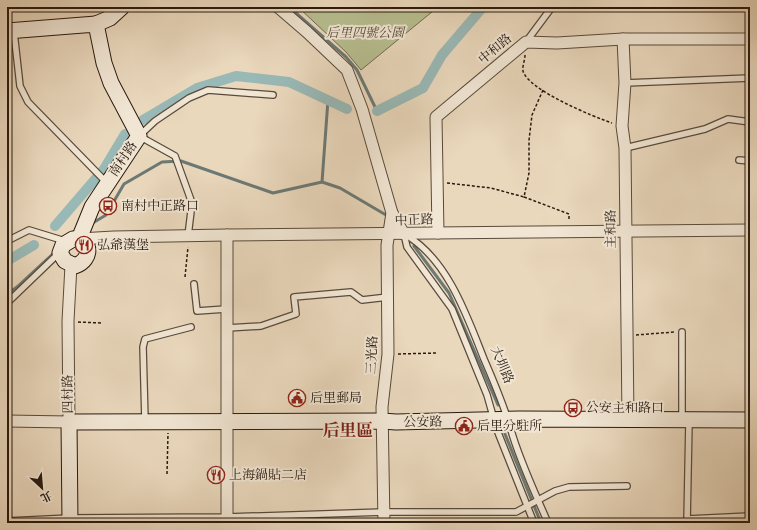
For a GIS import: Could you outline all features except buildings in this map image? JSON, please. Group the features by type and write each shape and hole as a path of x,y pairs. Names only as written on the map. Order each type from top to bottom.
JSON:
{"main road":[{"path":"10,30 96,24 110,18 122,7"},
{"name":"南村路","path":"69,245 92,207 105,181 139,136 111,83 104,63 96,24"},
{"path":"85,243 89,255 80,264 71,265 65,261 69,245 85,243"},
{"name":"公安路","path":"69,422 168,423 502,420 750,420"},
{"name":"四村路","path":"69,422 70,520"}],"street":[{"name":"大圳路","path":"278,7 347,70 362,109 392,213 404,234"},
{"name":"中和路","path":"438,233 436,117 526,42 557,43 623,39 750,39"},
{"name":"主和路","path":"623,39 625,83 622,126 625,148 628,420"},
{"name":"三光路","path":"384,518 382,421 388,354 388,234 392,213"},
{"name":"中正路","path":"69,245 188,236 227,235 569,233 750,230"},
{"path":"227,235 227,520"},
{"name":"四村路","path":"69,422 68,321 71,265"},
{"name":"公安路","path":"7,421 69,422"}],"lane":[{"path":"526,42 552,7"},
{"path":"10,30 20,86 28,102 105,181"},
{"path":"625,83 750,78"},
{"path":"188,236 192,203 175,156 139,136 155,121 189,98 208,90 273,96"},
{"path":"625,148 705,129 728,119 750,122"},
{"path":"739,160 750,160"},
{"path":"7,241 29,230 69,245"},
{"name":"大圳路","path":"404,234 416,241 438,266 459,299 502,420 527,505 534,523"},
{"name":"大圳路","path":"404,234 407,248 452,309 487,395 502,420 511,430 548,523"},
{"name":"南村路","path":"7,302 69,245"},
{"path":"194,284 197,312 226,309"},
{"path":"226,328 261,326 296,314 294,297 351,292 362,300 388,297"},
{"path":"145,423 143,347 145,339 191,327"},
{"path":"682,332 686,421 687,521 750,516"},
{"path":"7,522 70,520 384,518 516,512 527,505 569,487 627,486"}],"path":[{"path":"526,42 523,70 529,79 543,90 590,115 622,126"},
{"path":"524,197 529,173 529,140 532,115 543,90"},
{"path":"437,181 491,188 524,197 569,214 569,233"},
{"path":"185,277 188,236"},
{"path":"68,321 101,323"},
{"path":"627,335 682,332"},
{"path":"388,354 436,353"},
{"path":"167,474 168,423"}],"green space":[{"name":"后里四號公園","path":"298,7 438,7 361,70 346,52"}],"waterway":[{"path":"289,7 346,57 357,70 377,111"},
{"path":"377,111 423,88 442,55 483,7"},
{"path":"143,120 197,88 236,76 289,82 347,109"},
{"path":"322,182 328,100"},
{"path":"55,226 104,169 125,134"},
{"path":"91,224 106,215 124,184 162,162 181,161 273,193 322,182 340,188 386,215"},
{"path":"7,261 34,245"},
{"path":"414,246 449,293 498,405"},
{"path":"7,294 17,287 55,252"},
{"path":"505,434 541,523"}],"place":[{"name":"南村中正路口","path":"108,206"},
{"name":"弘爺漢堡","path":"84,245"},
{"name":"后里郵局","path":"297,398"},
{"name":"公安主和路口","path":"573,408"},
{"name":"后里分駐所","path":"464,426"},
{"name":"上海鍋貼二店","path":"216,475"}],"district":[{"name":"后里區","path":"348,431"}]}
